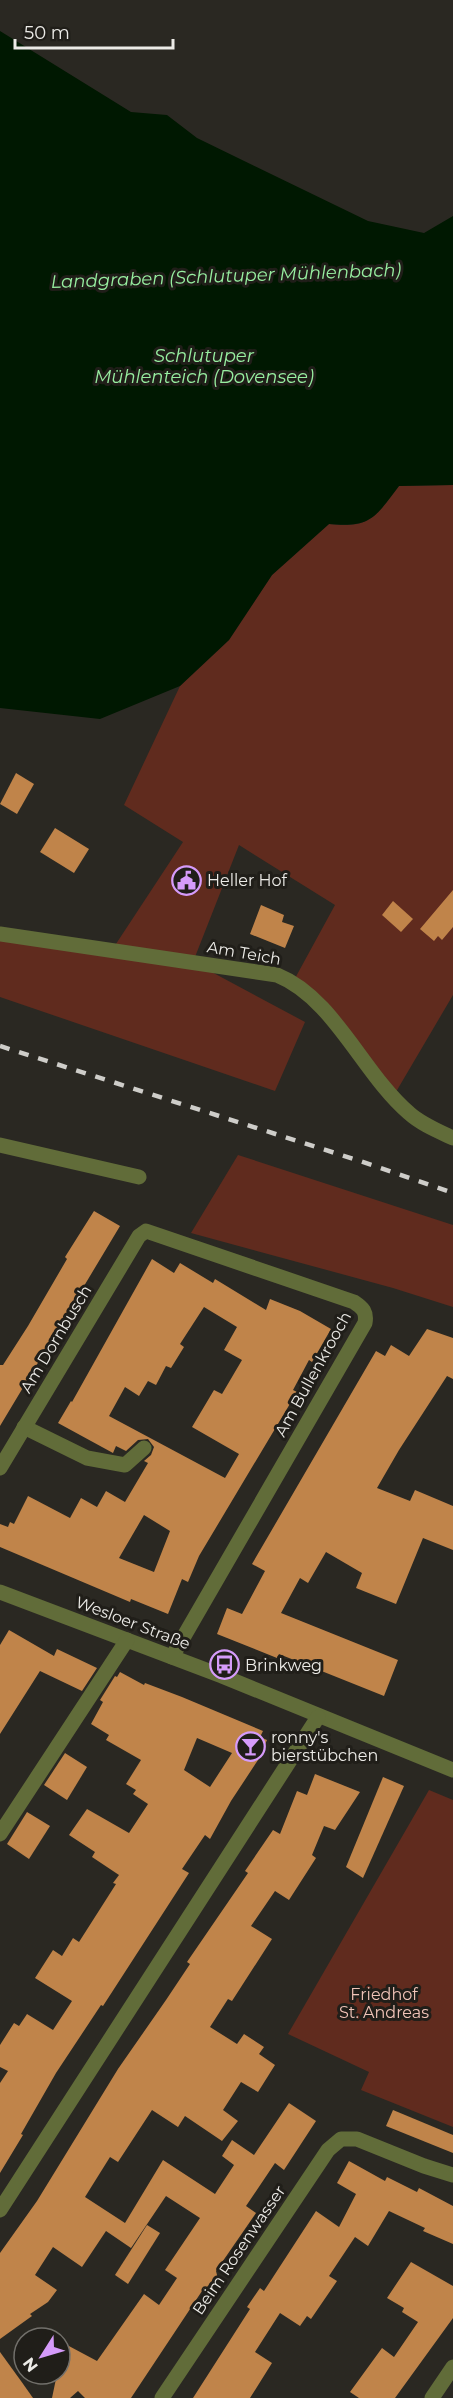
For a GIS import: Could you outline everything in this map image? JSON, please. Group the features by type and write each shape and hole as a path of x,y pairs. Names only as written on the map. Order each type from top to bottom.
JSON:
{"street":[{"name":"Am Teich","path":"0,934 277,975 293,982 313,999 393,1097 410,1114 429,1127 453,1138"},
{"path":"0,1145 139,1177"},
{"name":"Am Dornbusch","path":"0,1468 139,1236 146,1231"},
{"name":"Am Bullenkrooch","path":"146,1231 354,1302 364,1309 366,1316 365,1323 172,1657"},
{"path":"24,1427 87,1458 124,1465 144,1448"},
{"name":"Wesloer Straße","path":"0,1592 172,1657 453,1770"},
{"path":"0,1834 127,1640"},
{"path":"0,2210 318,1717"},
{"name":"Beim Rosenwasser","path":"162,2398 328,2150 342,2139 357,2139 453,2175"},
{"path":"432,2398 453,2367"}],"green space":[{"path":"453,485 453,995 393,1097 293,982 335,905 239,845 193,962 305,1022 275,1091 0,997 0,934 112,950 183,842 124,805 180,686 229,640 272,575 329,524 354,524 371,518 378,513 399,486"},
{"path":"238,1155 453,1225 453,1307 393,1288 191,1233"},
{"name":"Friedhof St. Andreas","path":"429,1790 453,1800 453,2127 361,2090 369,2072 288,2034"}],"water":[{"name":"Schlutuper Mühlenteich (Dovensee)","path":"0,31 131,112 167,115 197,138 368,221 424,233 453,216 453,485 399,486 378,513 364,522 329,524 272,575 229,640 180,686 100,719 0,708"}],"building":[{"path":"16,773 34,784 17,814 0,804"},
{"path":"55,828 89,849 74,873 40,852"},
{"path":"453,890 453,927 442,940 438,936 434,941 420,929"},
{"path":"393,901 413,919 401,932 382,915"},
{"path":"261,905 284,915 282,922 294,926 285,948 250,934"},
{"path":"94,1211 120,1226 0,1426 0,1365 3,1365 28,1326 67,1259 65,1257"},
{"path":"152,1259 174,1273 180,1263 213,1283 215,1279 266,1310 270,1299 300,1311 331,1329 312,1362 309,1360 293,1390 297,1392 199,1556 188,1582 182,1579 168,1614 131,1599 130,1602 0,1547 0,1524 8,1527 10,1522 14,1524 28,1496 70,1518 81,1498 97,1507 106,1491 125,1502 148,1463 144,1461 151,1455 154,1447 148,1439 138,1440 126,1451 116,1446 113,1453 58,1423","holes":["204,1307 237,1327 224,1350 242,1360 222,1394 214,1390 192,1427 239,1454 225,1478 109,1416 125,1387 139,1396 148,1381 156,1385 166,1366 171,1368 184,1347 180,1344","144,1515 170,1531 154,1572 119,1558"]},
{"path":"427,1329 453,1338 453,1379 447,1376 377,1488 410,1501 415,1490 453,1506 453,1550 423,1538 396,1604 356,1588 362,1573 326,1552 308,1583 300,1578 281,1613 398,1660 384,1696 279,1654 277,1658 217,1634 227,1608 242,1614 265,1571 252,1564 376,1351 385,1356 391,1345 409,1356"},
{"path":"9,1630 54,1656 57,1649 97,1668 82,1691 40,1671 0,1734 0,1645"},
{"path":"120,1672 144,1685 145,1683 182,1697 263,1731 260,1737 267,1740 258,1760 210,1839 205,1835 182,1869 189,1873 103,2006 101,2005 56,2073 0,2173 0,2083 8,2071 0,2067 0,2045 14,2023 19,2026 27,2014 53,2030 72,2001 35,1978 53,1950 62,1956 73,1938 79,1942 116,1884 113,1883 119,1875 92,1857 95,1852 69,1835 87,1809 129,1833 148,1804 133,1794 136,1790 126,1784 141,1760 106,1740 109,1735 91,1724 103,1702 100,1700 115,1676 117,1677","holes":["197,1738 232,1753 210,1787 184,1770"]},
{"path":"65,1753 87,1767 67,1800 44,1785"},
{"path":"315,1774 360,1792 335,1830 324,1826 312,1855 316,1858 289,1900 275,1891 251,1926 272,1939 232,2001 228,1999 210,2027 237,2044 244,2034 264,2047 259,2054 275,2065 258,2092 241,2082 223,2110 238,2121 222,2141 185,2116 178,2127 152,2110 118,2162 110,2157 85,2197 125,2223 163,2160 215,2194 234,2165 222,2156 232,2140 254,2155 289,2103 316,2121 284,2170 275,2163 246,2206 256,2213 216,2271 218,2279 213,2286 204,2288 131,2398 85,2398 78,2391 70,2398 52,2398 54,2386 72,2386 72,2348 97,2361 144,2294 159,2305 177,2278 165,2270 200,2218 166,2196 131,2248 106,2231 82,2267 53,2247 35,2275 57,2290 48,2302 30,2314 32,2316 18,2326 12,2326 12,2330 0,2339 0,2253 37,2201 118,2069 190,1964 187,1962 248,1873 245,1871 273,1830 280,1834 297,1791 307,1795"},
{"path":"383,1777 404,1786 363,1878 346,1867"},
{"path":"27,1812 50,1826 29,1859 7,1844"},
{"path":"393,2110 453,2135 453,2153 386,2126"},
{"path":"349,2161 385,2181 387,2177 417,2192 419,2188 453,2206 453,2244 423,2231 425,2228 389,2211 368,2246 355,2237 329,2276 337,2281 311,2319 307,2316 300,2326 280,2313 255,2352 272,2363 250,2398 193,2398 250,2309 247,2307 260,2288 264,2291 316,2211 339,2227 356,2194 337,2183"},
{"path":"147,2225 160,2233 128,2284 115,2275"},
{"path":"411,2262 453,2286 453,2318 395,2398 359,2398 350,2392 382,2348 394,2357 418,2322 402,2312 404,2308 387,2298"},
{"path":"0,2352 12,2369 12,2386 25,2386 33,2398 0,2398"}],"railway":[{"path":"0,1046 453,1193"}],"place":[{"name":"Heller Hof","path":"186,880"},
{"name":"Brinkweg","path":"224,1665"},
{"name":"ronny's bierstübchen","path":"250,1746"}],"water label":[{"name":"Landgraben (Schlutuper Mühlenbach)","path":"226,276"}]}
